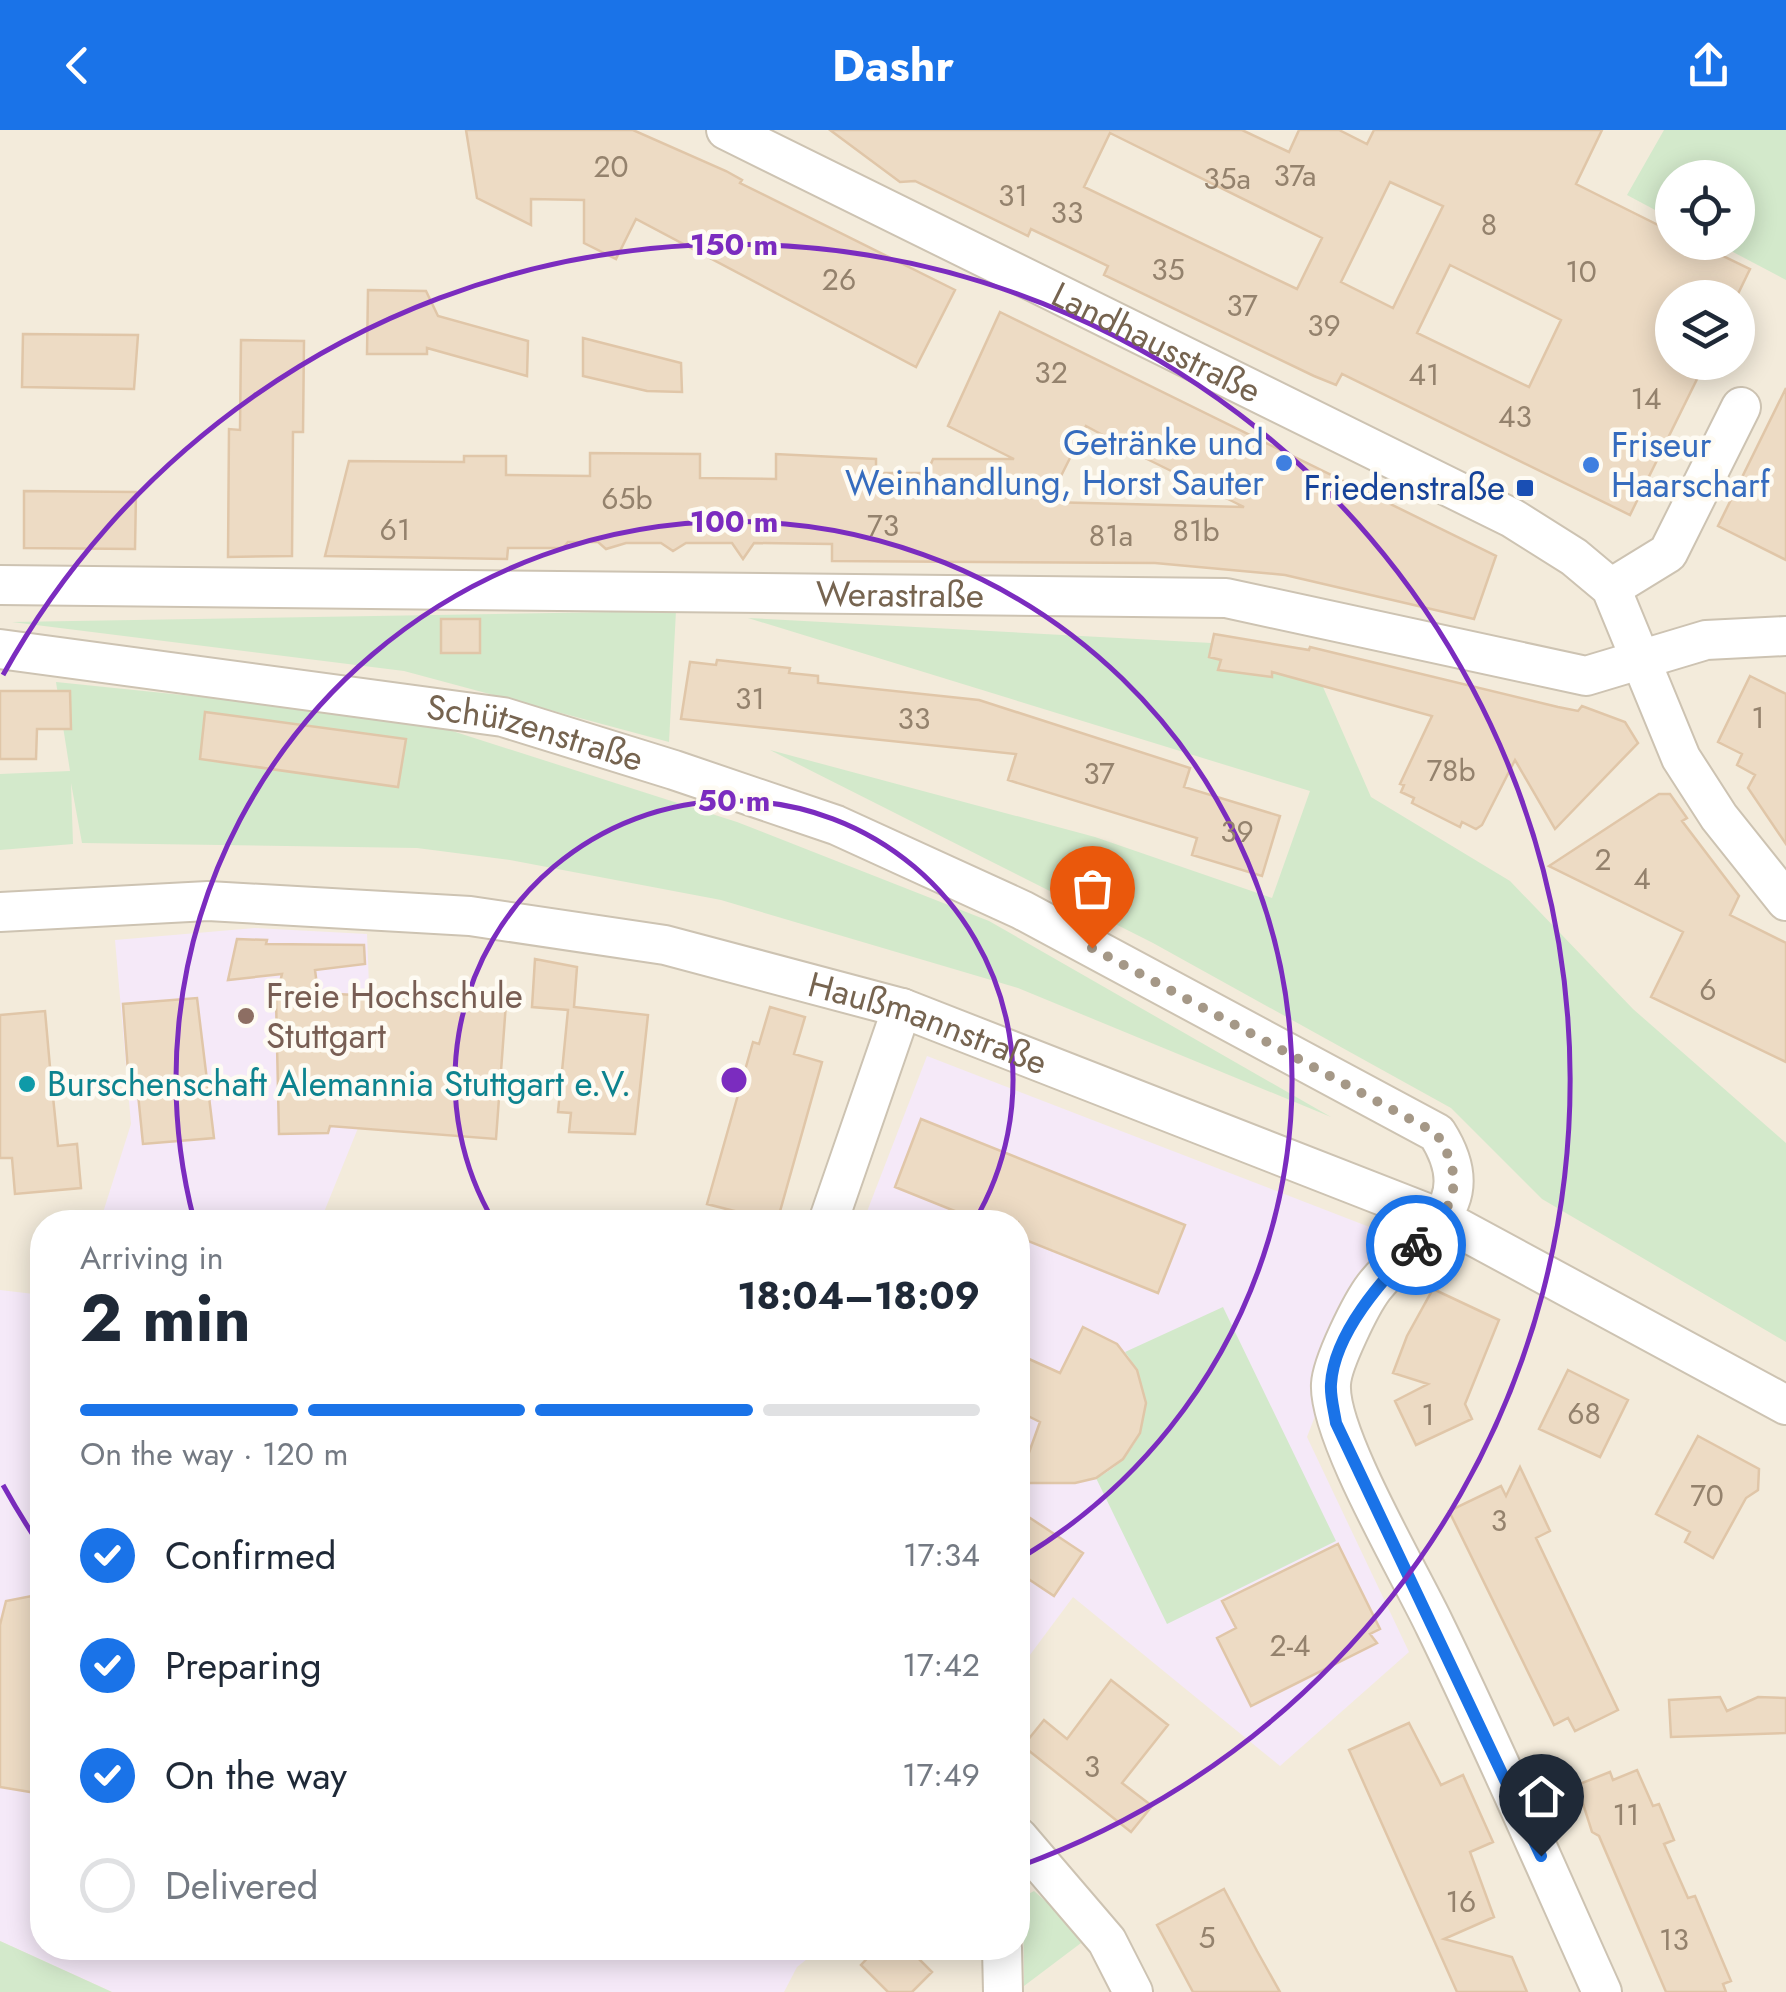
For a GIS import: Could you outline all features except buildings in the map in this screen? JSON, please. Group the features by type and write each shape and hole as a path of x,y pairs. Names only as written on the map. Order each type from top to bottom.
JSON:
{"street":[{"name":"Landhausstraße","path":"726,130 1512,518 1574,557 1611,588 1681,758 1719,817 1786,901"},
{"path":"1611,588 1668,553 1741,406"},
{"name":"Werastraße","path":"0,586 1226,598 1586,676 1706,640 1786,636"},
{"name":"Schützenstraße","path":"0,649 503,717 836,825 1022,910 1436,1133 1452,1158 1456,1182 1442,1220"},
{"name":"Haußmannstraße","path":"0,912 208,901 470,916 665,945 902,1008 1442,1220 1786,1405"},
{"path":"832,1210 902,1008"},
{"path":"1442,1220 1372,1289 1331,1382 1336,1423 1437,1629 1602,1992"},
{"path":"1030,1851 1107,1940 1133,1992"},
{"path":"1002,1960 1003,1992"}],"shaded area":[{"path":"0,130 1786,130 1786,1992 0,1992"},
{"name":"Freie Hochschule Stuttgart","path":"255,928 367,934 373,1091 325,1210 104,1210 131,1124 115,940"},
{"path":"927,1056 1385,1233 1307,1437 1409,1652 1280,1766 1073,1597 1030,1655 1030,1210 868,1210"},
{"path":"0,1290 30,1294 30,1955 0,1941"},
{"path":"42,1960 806,1960 797,1967 784,1992 112,1992"}],"green space":[{"path":"1664,130 1786,130 1786,280 1748,260 1755,260 1755,160 1655,160 1655,210 1627,195"},
{"path":"676,611 669,742 404,671 12,622"},
{"path":"748,618 1306,648 1371,797 1510,881 1633,1009 1786,1143 1786,1342 1542,1199 1451,1108 1153,943 770,750 1095,837 1272,898 1310,791"},
{"path":"56,682 415,719 737,822 989,921 1331,1117 1018,988 721,900 510,860 417,848 82,843 71,783 73,844 0,850 0,774 70,771"},
{"path":"1223,1307 1336,1541 1167,1624 1096,1478 1127,1454 1142,1422 1142,1387 1125,1352"},
{"path":"1034,1891 1059,1913 1081,1943 1024,1986 1024,1960 1030,1960 1030,1893"},
{"path":"0,1941 30,1955 30,1960 42,1960 112,1992 0,1992"}],"way so far":[{"path":"1092,948 1436,1133 1452,1158 1456,1182 1442,1220 1416,1245"}],"place":[{"name":"Getränke und Weinhandlung, Horst Sauter","path":"1284,463"},
{"name":"Friseur Haarscharf","path":"1591,465"},
{"name":"Friedenstraße","path":"1525,488"},
{"name":"Freie Hochschule Stuttgart","path":"246,1016"},
{"name":"Burschenschaft Alemannia Stuttgart e.V.","path":"27,1084"}],"route":[{"path":"1416,1245 1372,1289 1344,1348 1331,1382 1336,1423 1437,1629 1541,1856"}]}
